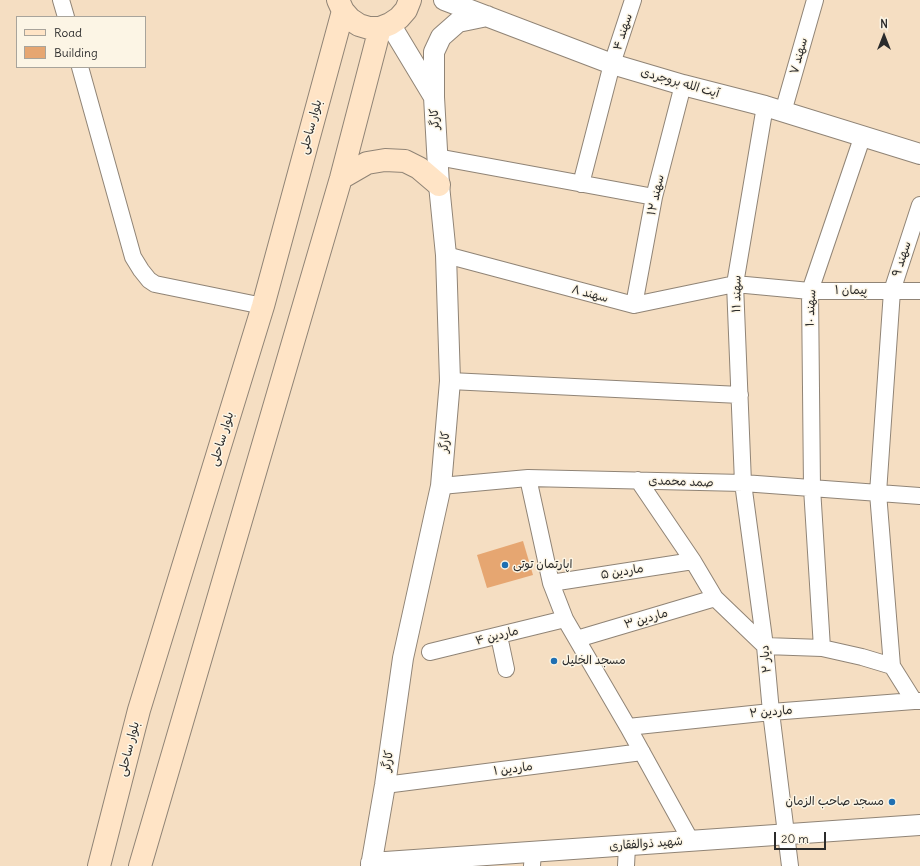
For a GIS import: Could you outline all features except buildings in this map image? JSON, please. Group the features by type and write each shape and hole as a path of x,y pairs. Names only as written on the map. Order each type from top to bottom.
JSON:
{"main road":[{"path":"340,5 350,19 359,25 370,28 385,26 399,18 406,10 410,0"},
{"name":"بلوار ساحلی","path":"99,866 139,710 263,306 340,5"},
{"path":"140,866 385,26"},
{"path":"340,178 367,163 385,160 405,161 419,168 439,185"}],"street":[{"path":"61,0 66,16"},
{"name":"آیت الله بروجردی","path":"444,0 612,64 863,135 920,154"},
{"name":"سهند ۴","path":"581,184 612,64 633,0"},
{"name":"سهند ۷","path":"774,109 815,0"},
{"path":"434,97 434,52 441,36 458,22 487,16"},
{"name":"کارگر","path":"371,865 385,785 403,658 441,486 450,381 446,255 439,185 434,97 385,26"},
{"path":"80,68 134,258 141,270 149,280 155,284 263,306"},
{"name":"سهند ۱۲","path":"634,305 654,197 683,85"},
{"name":"سهند ۱۱","path":"743,483 735,284 774,109"},
{"name":"سهند ۱۰","path":"822,648 812,488 810,291 863,135"},
{"path":"437,158 654,197"},
{"name":"سهند ۹","path":"892,666 878,493 892,291 920,205"},
{"name":"سهند ۸","path":"446,255 634,305 735,284"},
{"name":"پیمان ۱","path":"735,284 810,291 920,290"},
{"path":"450,381 740,395"},
{"path":"528,478 551,583 565,619 628,727 691,841"},
{"name":"صمد محمدی","path":"441,486 528,478 638,480 743,483 920,496"},
{"path":"638,480 693,561 715,598 765,646 822,648 862,657 892,666 917,701"},
{"name":"دیار ۲","path":"743,483 765,646 771,712 790,866"},
{"name":"ماردین ۵","path":"551,583 693,561"},
{"name":"ماردین ۳","path":"577,639 715,598"},
{"name":"ماردین ۴","path":"430,652 565,619"},
{"path":"499,636 506,669"},
{"name":"ماردین ۲","path":"628,727 771,712 917,701"},
{"name":"ماردین ۱","path":"385,785 642,752"},
{"name":"شهید ذوالفقاری","path":"371,865 533,859 627,846 920,825"},
{"path":"626,866 627,846"}],"place":[{"name":"اپارتمان توتی","path":"505,565"},
{"name":"مسجد الخلیل","path":"554,661"},
{"name":"مسجد صاحب الزمان","path":"892,802"}]}
